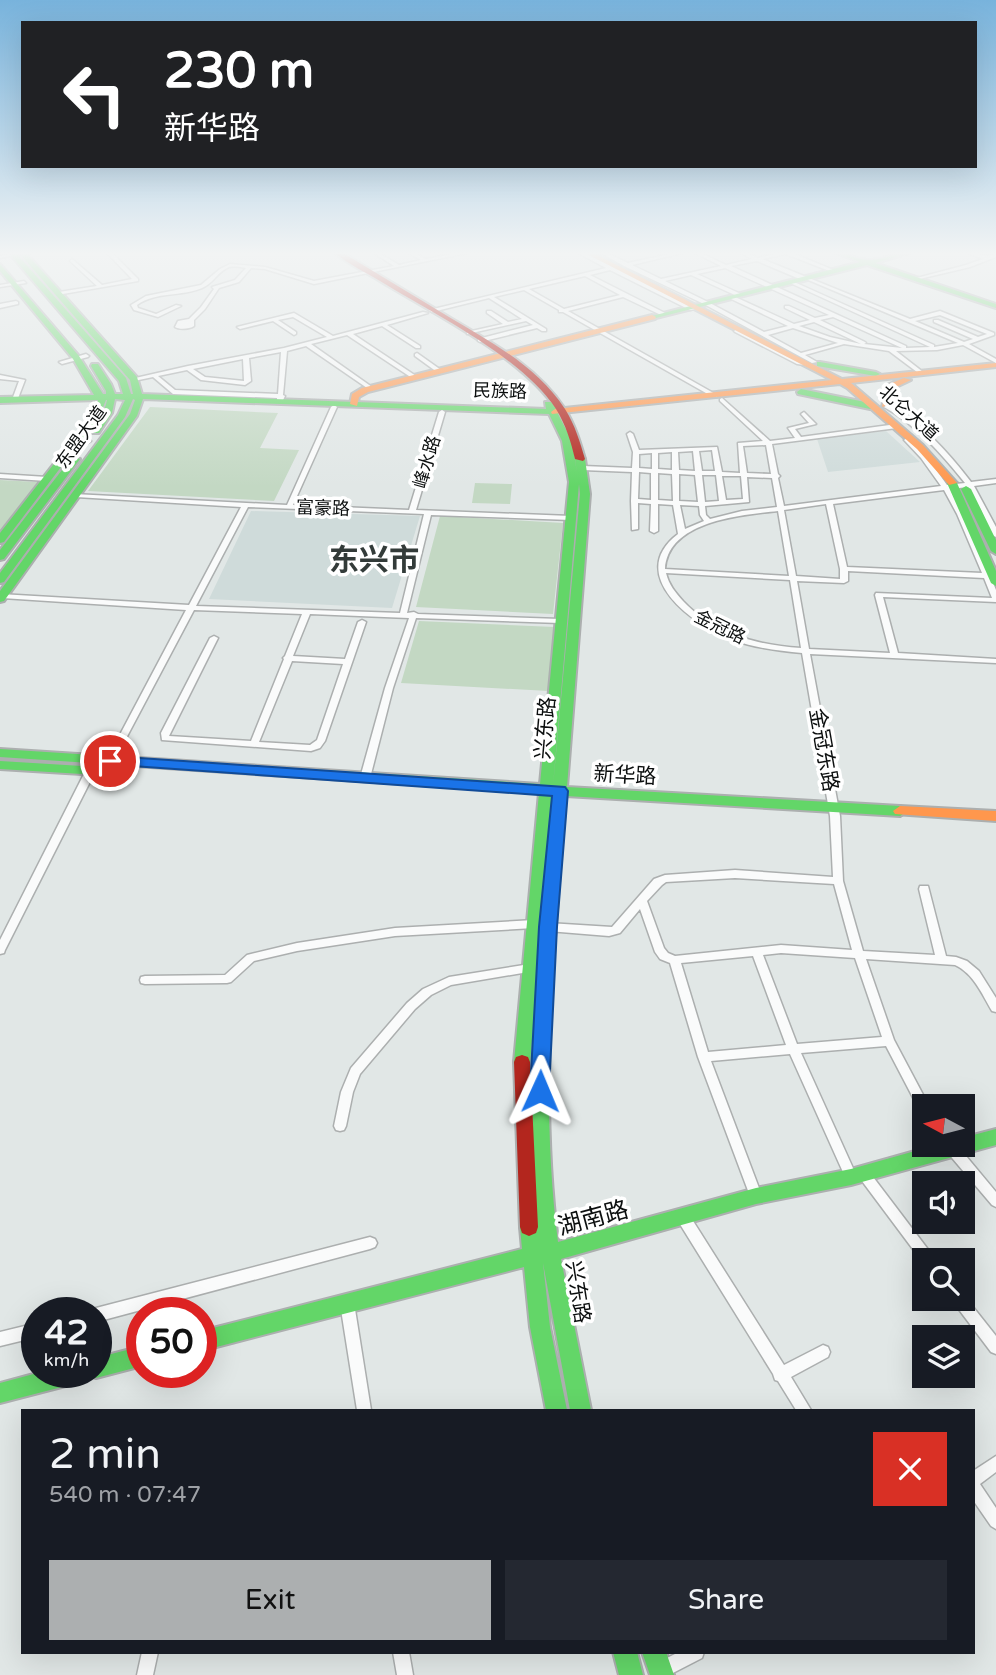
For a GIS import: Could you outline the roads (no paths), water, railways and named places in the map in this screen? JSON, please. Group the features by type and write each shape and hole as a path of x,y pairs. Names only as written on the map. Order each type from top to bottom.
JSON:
{"main road":[{"name":"东盟大道","path":"52,331 75,359 109,383 121,398"},
{"name":"东盟大道","path":"0,580 122,415 123,380 77,331"},
{"path":"1,598 134,414 121,398 134,379 92,331"},
{"name":"兴东路","path":"460,331 500,356"},
{"name":"兴东路","path":"464,331 500,356 561,414 583,468 585,494 552,795 541,926 540,1066 540,1141 550,1253 562,1329 581,1409"},
{"path":"354,404 355,396 370,388 596,331"},
{"name":"北仑大道","path":"751,331 808,360"},
{"name":"北仑大道","path":"757,331 851,384 930,446 959,485 996,551"},
{"path":"808,360 881,374 912,376 890,387 881,407 794,390 806,376 808,360"},
{"name":"民族路","path":"0,402 121,398 442,412 561,414 851,384 996,365"},
{"name":"东盟大道","path":"0,557 82,441 121,398"},
{"name":"民族路","path":"0,402 121,398 281,399 561,414"},
{"name":"北仑大道","path":"881,407 895,426 959,485 992,578"},
{"name":"兴东路","path":"552,795 560,621 571,518 573,469 561,414"},
{"path":"0,540 47,479 82,441"},
{"name":"新华路","path":"0,753 365,778 552,795"},
{"name":"新华路","path":"0,765 552,795 996,824"},
{"name":"新华路","path":"834,812 996,816"},
{"name":"兴东路","path":"541,926 530,968 522,1066 524,1151 531,1256 550,1384 557,1409"},
{"name":"湖南路","path":"975,1142 996,1137"},
{"name":"湖南路","path":"217,1337 550,1253 755,1196 857,1175 917,1157"},
{"path":"0,1393 21,1388"},
{"path":"626,1654 631,1675"},
{"path":"655,1654 662,1673"}],"street":[{"path":"321,331 331,337"},
{"path":"134,379 284,350 355,331"},
{"path":"393,331 418,347"},
{"path":"475,337 489,331"},
{"path":"475,337 508,331"},
{"path":"597,331 719,398 769,443"},
{"path":"763,334 773,331"},
{"path":"813,331 842,342 908,349 936,348 992,334 985,331"},
{"path":"839,331 871,347"},
{"path":"870,331 908,349"},
{"path":"899,331 936,348"},
{"path":"934,331 963,343 996,365"},
{"path":"959,331 977,339"},
{"path":"348,333 414,377"},
{"path":"808,360 842,342"},
{"path":"307,344 370,388"},
{"path":"890,348 912,376"},
{"path":"154,375 173,392 281,399 284,350"},
{"path":"417,355 439,371"},
{"path":"188,368 203,379 245,383 246,358"},
{"path":"0,377 22,380 15,400"},
{"path":"289,507 334,407"},
{"name":"峰水路","path":"412,512 442,412"},
{"path":"798,437 791,428 813,424 804,414"},
{"path":"634,501 703,504 747,501 740,444 769,443 895,426"},
{"path":"630,434 636,452 634,529"},
{"name":"金冠东路","path":"769,443 834,812 838,881 859,955 889,1041 917,1094"},
{"path":"636,452 716,449 723,503"},
{"path":"696,450 703,515 708,521"},
{"path":"654,531 655,452"},
{"path":"675,452 676,503 682,534"},
{"path":"583,468 776,476"},
{"path":"0,477 47,479"},
{"path":"829,502 844,569 844,581 662,571 668,549 682,534 708,521 742,513 781,509 829,502 959,485 996,481"},
{"path":"959,485 996,535"},
{"name":"富豪路","path":"76,495 289,507 571,518"},
{"path":"110,761 246,505"},
{"path":"402,615 428,512"},
{"path":"844,569 992,578 996,600 879,595 895,656"},
{"name":"金冠路","path":"662,571 666,587 681,605 713,628 760,645 807,651 996,661"},
{"path":"1,598 191,608 560,621"},
{"path":"254,744 307,612"},
{"path":"365,778 389,688 414,614"},
{"path":"214,638 165,733 165,738 317,746 362,622"},
{"path":"287,658 348,662"},
{"path":"0,950 91,770"},
{"path":"145,980 227,979 251,958 297,947 383,934 541,926 609,932 621,925 658,882 665,879 734,874 838,881"},
{"path":"924,889 942,961"},
{"path":"642,901 659,949 664,956 675,960 782,949 965,964 996,1007"},
{"path":"756,951 794,1050 857,1175 919,1248"},
{"path":"675,960 704,1056 755,1196"},
{"path":"340,1126 347,1091 355,1071 411,1006 428,992 449,981 530,968"},
{"path":"704,1056 889,1041"},
{"path":"959,1157 996,1200"},
{"path":"683,1217 803,1409"},
{"path":"112,1311 370,1243"},
{"path":"347,1303 364,1409"},
{"path":"969,1311 996,1347"},
{"path":"0,1339 21,1334"},
{"path":"780,1374 823,1352"},
{"path":"975,1479 996,1464"},
{"path":"975,1490 996,1521"},
{"path":"145,1675 149,1654"},
{"path":"401,1654 405,1675"},
{"path":"662,1673 693,1654"}],"district":[{"name":"东兴市","path":"374,560"}]}
